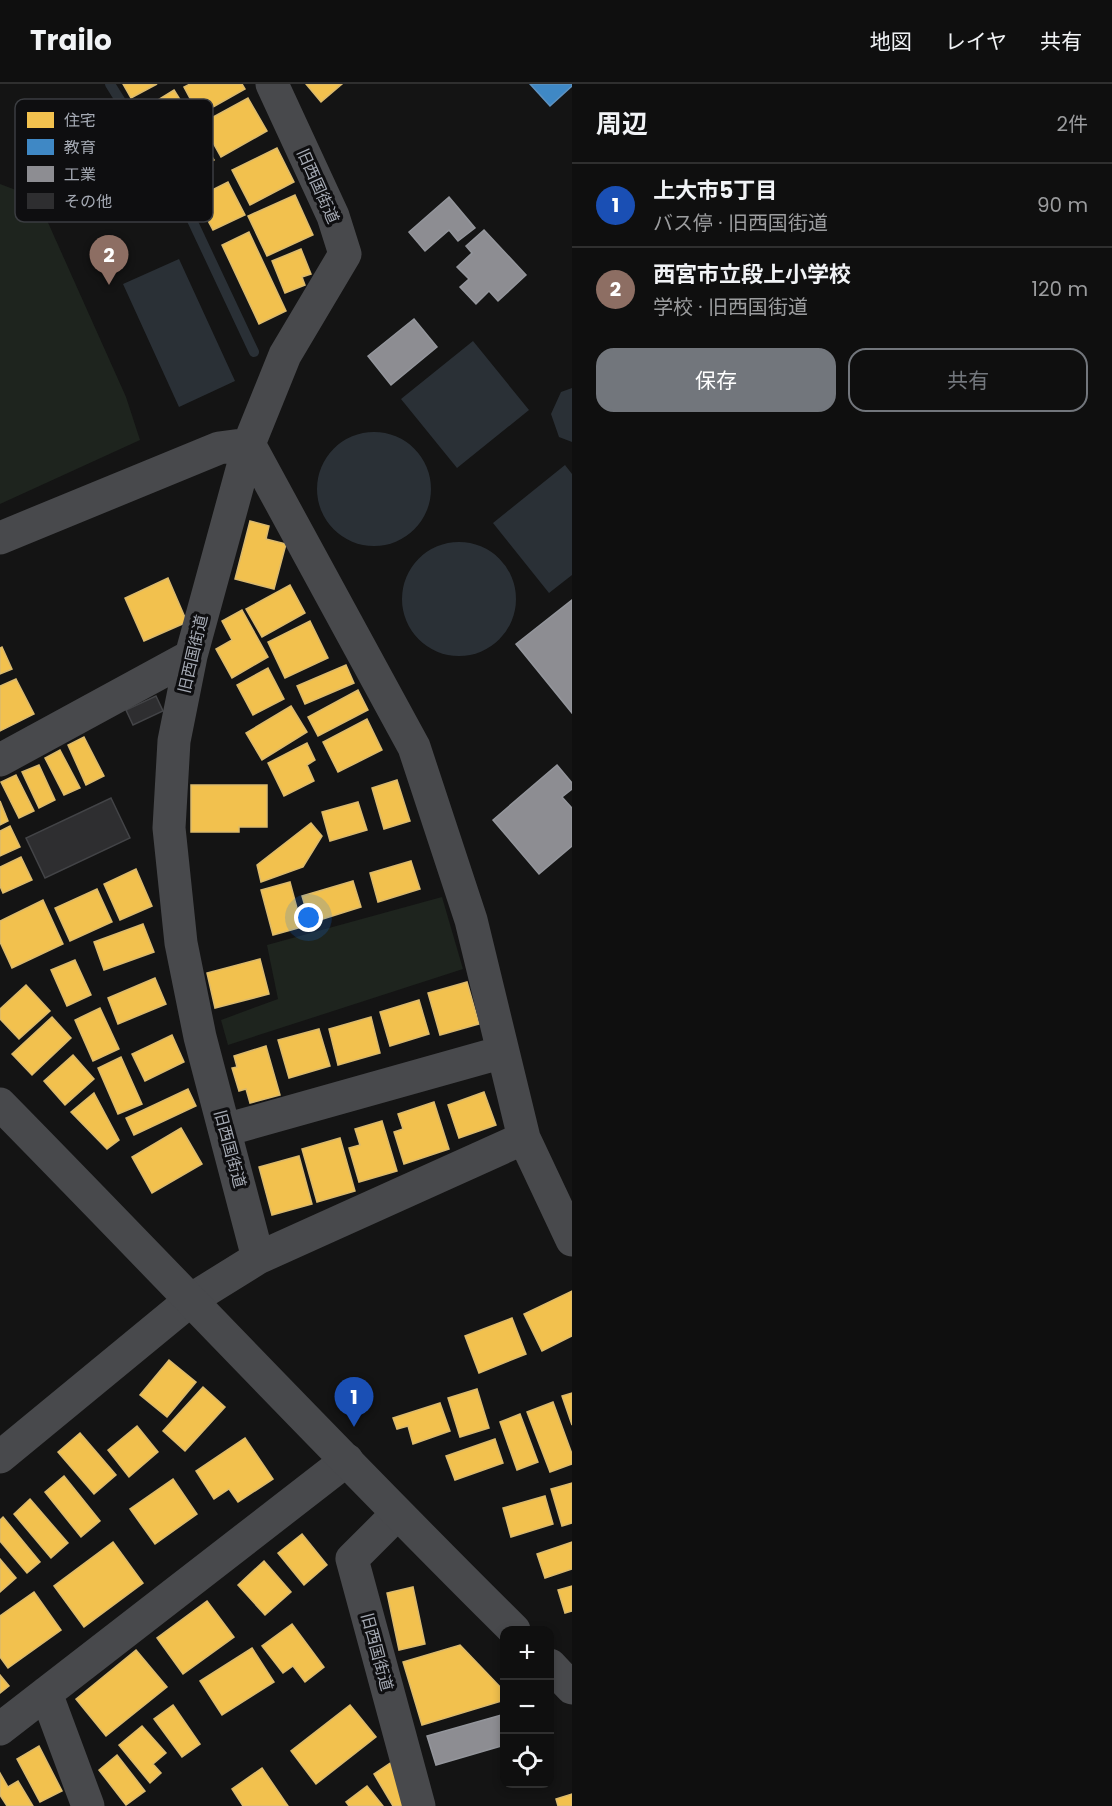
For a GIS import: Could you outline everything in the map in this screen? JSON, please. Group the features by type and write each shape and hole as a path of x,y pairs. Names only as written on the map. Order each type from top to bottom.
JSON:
{"street":[{"name":"旧西国街道","path":"258,1258 200,1037 182,943 169,828 174,741 191,656 249,444 285,355 345,254 333,216 272,84"},
{"path":"0,538 219,448 249,444 414,747 471,920 524,1138 572,1240"},
{"path":"0,760 191,656"},
{"path":"225,1131 503,1052"},
{"path":"0,1104 192,1299 397,1514 510,1626"},
{"path":"0,1457 192,1299 258,1258 524,1138"},
{"path":"0,1729 347,1460"},
{"name":"旧西国街道","path":"397,1514 352,1559 419,1806"},
{"path":"554,1670 572,1688"},
{"path":"46,1693 88,1806"}],"shaded area":[{"path":"0,184 15,190 15,222 48,222 126,397 140,440 0,504"},
{"path":"179,259 235,381 179,407 123,284"},
{"path":"473,341 529,410 457,468 401,399"},
{"path":"572,388 572,442 559,437 551,414 561,392"},
{"path":"374,432 396,436 406,441 422,457 427,467 431,489 427,511 422,521 406,537 396,542 374,546 352,542 342,537 326,521 321,511 317,489 321,467 326,457 342,441 352,436"},
{"path":"565,465 572,474 572,575 549,593 493,523"},
{"path":"459,542 481,546 491,551 507,567 512,577 516,599 512,621 507,631 491,647 481,652 459,656 437,652 427,647 411,631 406,621 402,599 406,577 411,567 427,551 437,546"},
{"path":"442,897 463,969 228,1045 221,1020 278,999 267,945"}],"building: 住宅":[{"path":"123,84 157,84 131,98"},
{"path":"190,84 242,84 245,89 213,107 213,99 190,99 184,87"},
{"path":"306,84 342,84 321,102"},
{"path":"174,90 180,99 159,99"},
{"path":"248,98 267,131 221,157 213,143 213,117"},
{"path":"277,148 294,182 250,205 232,170"},
{"path":"228,182 245,215 213,230 209,222 213,222 213,190"},
{"path":"295,195 313,235 267,256 248,216"},
{"path":"249,232 286,311 259,324 222,245"},
{"path":"301,249 311,274 302,277 305,285 285,293 272,261"},
{"path":"250,521 269,526 266,539 286,544 274,589 235,579"},
{"path":"168,578 187,622 144,641 125,598"},
{"path":"290,585 305,613 262,637 246,609"},
{"path":"242,610 268,657 232,678 216,649 232,640 222,621"},
{"path":"310,621 328,658 285,678 268,642"},
{"path":"2,647 12,669 0,674 0,648"},
{"path":"346,665 354,683 305,704 297,686"},
{"path":"268,668 284,699 253,715 237,685"},
{"path":"16,679 34,714 0,731 0,686"},
{"path":"358,690 368,710 318,736 308,717"},
{"path":"291,706 307,732 262,760 246,733"},
{"path":"367,719 382,750 338,772 323,742"},
{"path":"84,737 104,776 86,785 68,745"},
{"path":"307,743 315,760 307,765 314,781 284,796 268,763"},
{"path":"60,750 80,788 64,795 45,758"},
{"path":"39,765 55,800 39,808 22,772"},
{"path":"16,775 34,811 19,818 1,782"},
{"path":"397,780 410,821 384,829 372,788"},
{"path":"191,785 267,785 267,827 239,827 239,832 191,832"},
{"path":"0,801 8,821 0,825"},
{"path":"358,802 367,830 330,841 322,812"},
{"path":"311,823 322,836 303,867 261,882 257,865"},
{"path":"10,826 20,847 0,856 0,831"},
{"path":"21,857 32,880 3,893 0,886 0,867"},
{"path":"411,861 420,889 378,902 370,873"},
{"path":"136,869 152,906 120,920 104,884"},
{"path":"353,881 361,907 310,923 302,896"},
{"path":"290,882 302,927 273,935 261,890"},
{"path":"97,889 112,922 70,941 55,908"},
{"path":"43,900 63,944 12,968 0,942 0,921"},
{"path":"143,924 154,952 104,970 94,942"},
{"path":"260,959 269,994 215,1008 207,973"},
{"path":"75,960 91,995 67,1006 51,970"},
{"path":"155,978 166,1004 118,1024 108,998"},
{"path":"467,982 479,1024 440,1035 428,993"},
{"path":"26,985 50,1011 19,1039 0,1019 0,1009"},
{"path":"419,1000 429,1034 390,1046 380,1012"},
{"path":"100,1008 119,1049 93,1061 75,1020"},
{"path":"52,1017 71,1038 32,1075 12,1054"},
{"path":"371,1017 380,1053 338,1065 329,1029"},
{"path":"319,1029 330,1066 289,1078 278,1040"},
{"path":"172,1035 184,1062 145,1081 132,1054"},
{"path":"266,1046 280,1095 250,1103 246,1089 239,1091 232,1068 237,1067 234,1056"},
{"path":"73,1055 94,1079 65,1105 44,1081"},
{"path":"121,1057 142,1104 118,1114 98,1068"},
{"path":"188,1089 196,1106 134,1135 126,1118"},
{"path":"484,1092 496,1125 459,1138 448,1105"},
{"path":"94,1093 119,1140 107,1149 71,1112"},
{"path":"434,1102 449,1149 404,1164 394,1132 403,1129 398,1114"},
{"path":"382,1121 397,1171 359,1182 349,1148 360,1145 355,1129"},
{"path":"181,1128 202,1164 152,1193 132,1157"},
{"path":"340,1138 355,1191 317,1202 302,1149"},
{"path":"299,1156 312,1204 272,1215 259,1167"},
{"path":"572,1291 572,1336 542,1351 524,1314"},
{"path":"512,1318 526,1354 479,1373 465,1336"},
{"path":"169,1360 196,1382 167,1417 140,1395"},
{"path":"203,1387 225,1407 185,1451 163,1431"},
{"path":"477,1389 489,1428 460,1437 448,1398"},
{"path":"572,1393 572,1425 562,1396"},
{"path":"553,1402 572,1454 572,1464 550,1472 527,1412"},
{"path":"440,1403 450,1431 413,1444 408,1426 397,1429 393,1418"},
{"path":"520,1414 538,1462 517,1470 500,1422"},
{"path":"137,1426 158,1452 129,1477 108,1450"},
{"path":"80,1433 116,1475 94,1494 58,1452"},
{"path":"245,1438 273,1479 238,1502 229,1489 214,1499 196,1471"},
{"path":"495,1439 503,1463 455,1480 446,1456"},
{"path":"64,1476 100,1521 81,1537 45,1492"},
{"path":"173,1479 197,1514 155,1544 130,1509"},
{"path":"572,1483 572,1523 562,1526 551,1489"},
{"path":"545,1496 553,1524 511,1537 503,1508"},
{"path":"30,1499 68,1543 51,1558 14,1514"},
{"path":"3,1517 40,1562 27,1573 0,1541 0,1520"},
{"path":"302,1534 327,1565 304,1585 278,1553"},
{"path":"113,1542 143,1583 84,1627 54,1586"},
{"path":"572,1542 572,1569 545,1578 537,1554"},
{"path":"0,1559 16,1578 0,1592"},
{"path":"264,1561 291,1592 265,1615 238,1585"},
{"path":"572,1586 572,1611 565,1613 558,1590"},
{"path":"413,1587 425,1644 399,1650 387,1593"},
{"path":"34,1592 61,1630 8,1668 0,1657 0,1616"},
{"path":"207,1601 234,1637 183,1674 157,1638"},
{"path":"292,1624 324,1667 305,1682 293,1666 283,1673 262,1646"},
{"path":"460,1645 500,1687 500,1702 422,1725 403,1662"},
{"path":"252,1648 274,1682 222,1715 200,1681"},
{"path":"136,1650 167,1687 106,1736 76,1699"},
{"path":"0,1675 9,1686 0,1693"},
{"path":"173,1705 200,1744 182,1757 154,1719"},
{"path":"350,1705 376,1737 316,1784 291,1751"},
{"path":"142,1726 166,1753 153,1764 161,1773 150,1783 119,1745"},
{"path":"39,1746 62,1791 40,1802 17,1759"},
{"path":"117,1755 145,1791 126,1805 99,1770"},
{"path":"392,1762 407,1806 393,1806 374,1774"},
{"path":"262,1768 288,1806 243,1806 232,1789"},
{"path":"0,1773 8,1787 18,1781 33,1806 7,1806 0,1795"},
{"path":"367,1786 383,1806 349,1806 346,1802"},
{"path":"572,1794 572,1806 558,1806 556,1799"}],"building: 教育":[{"path":"530,84 572,84 572,86 550,106"}],"building: 工業":[{"path":"449,197 475,228 458,241 449,230 425,251 409,232"},
{"path":"484,230 526,275 498,301 489,291 476,304 460,287 469,279 457,267 472,253 466,246"},
{"path":"414,319 437,347 391,385 368,356"},
{"path":"572,600 572,713 516,644"},
{"path":"557,765 572,783 572,789 562,797 572,808 572,846 539,874 493,820"},
{"path":"500,1715 500,1746 436,1765 427,1736"}],"building: その他":[{"path":"156,696 163,711 133,725 126,710"},
{"path":"111,798 130,838 45,878 26,838"}],"waterway":[{"path":"110,84 119,99"},
{"path":"193,222 254,352"}],"place":[{"name":"西宮市立段上小学校","path":"109,285"},
{"name":"上大市5丁目","path":"354,1427"}]}
